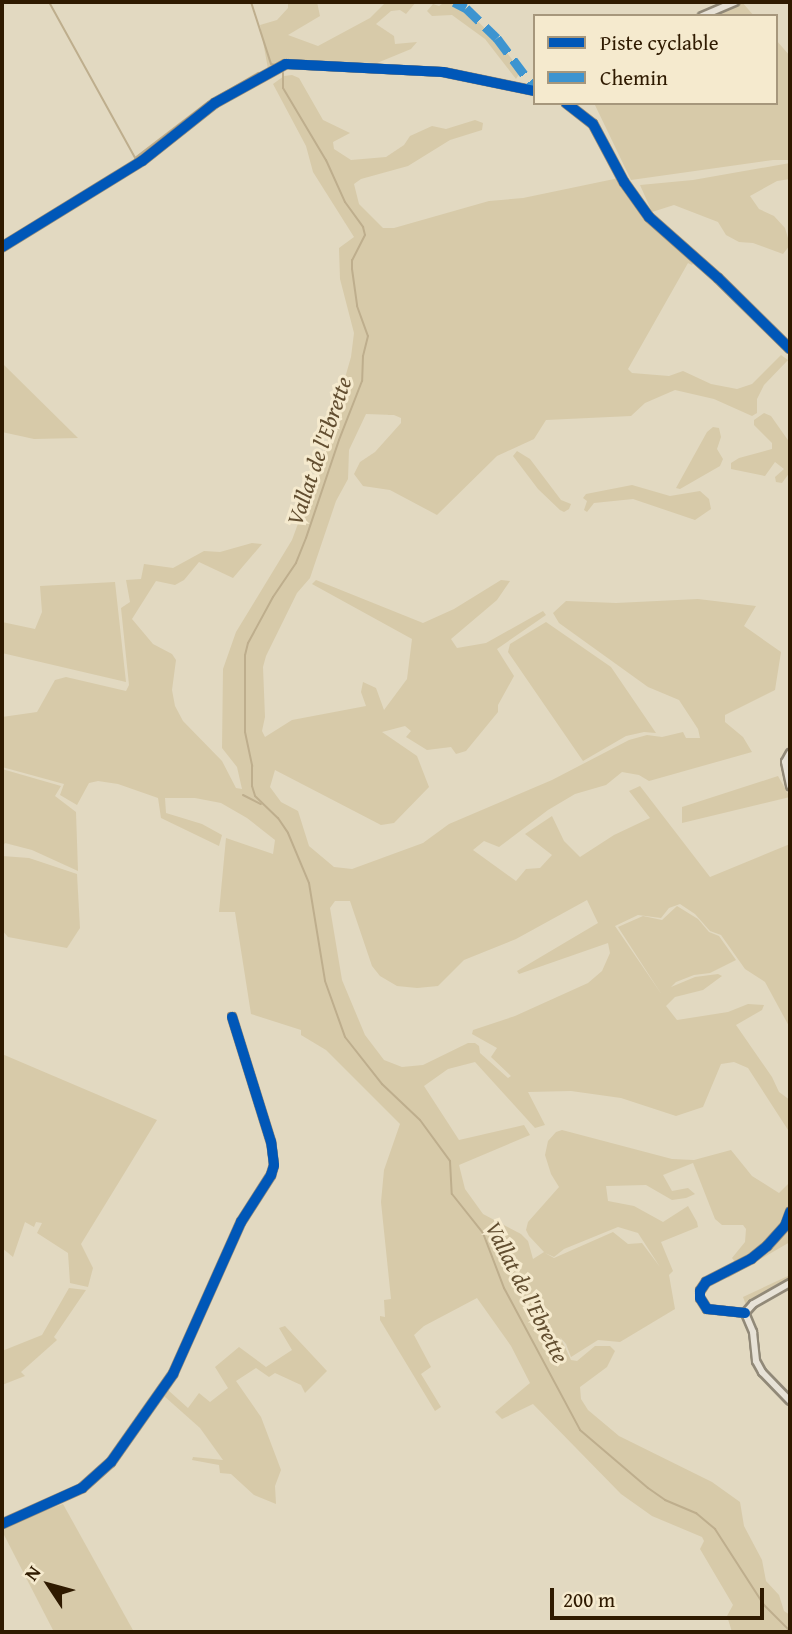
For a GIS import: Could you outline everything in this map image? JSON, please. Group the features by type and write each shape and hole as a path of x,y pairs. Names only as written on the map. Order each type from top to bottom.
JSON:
{"street":[{"path":"707,14 735,2"},
{"path":"2,247 142,161 215,103 286,64 443,72 533,91"},
{"path":"569,105 593,124 624,182 649,217 718,278 790,349"},
{"path":"790,753 785,762 790,786"},
{"path":"2,1524 82,1488 111,1462 173,1374 242,1222 271,1175 274,1165 271,1142 232,1017"},
{"path":"745,1313 707,1308 700,1298 700,1291 706,1282 751,1259 767,1246 785,1226 790,1212"},
{"path":"745,1313 753,1304 790,1283"},
{"path":"745,1313 753,1332 756,1361 762,1372 790,1401"}],"shaded area":[{"path":"288,2 317,2 320,16 288,35 318,46 370,18 386,2 416,2 406,14 400,10 391,11 376,24 394,36 395,44 417,42 411,49 377,63 296,60 268,69 260,25 277,20 288,8"},
{"path":"445,2 456,2 463,6 500,44 521,71 516,79 485,39 452,15 432,16 427,11 433,4 439,6"},
{"path":"742,2 752,14 716,14"},
{"path":"778,42 790,56 790,160 773,160 631,180 595,105 778,105"},
{"path":"284,76 299,78 323,120 350,133 333,142 334,149 351,160 386,157 404,145 410,136 432,126 446,129 475,120 483,123 482,130 450,140 408,166 361,179 354,184 359,204 383,228 394,228 489,201 523,198 619,178 643,213 695,260 692,265 688,263 628,369 632,373 669,376 683,371 711,384 737,389 752,384 781,355 788,360 764,385 757,399 757,413 752,416 714,399 675,390 645,403 631,416 546,420 534,439 497,456 437,515 390,490 363,486 354,474 360,462 375,452 401,423 401,418 394,415 366,414 349,450 348,479 336,501 310,578 297,593 266,656 263,667 265,717 262,731 265,737 292,720 366,706 361,692 363,682 376,688 384,710 407,679 412,639 312,584 316,580 423,623 454,609 501,580 510,581 497,600 451,639 457,648 486,643 543,611 546,615 497,649 514,676 498,705 498,712 466,751 456,754 451,747 427,750 406,737 411,731 405,726 382,732 417,756 429,787 394,823 381,825 275,770 270,787 281,802 298,811 309,846 334,867 352,869 423,843 449,824 552,780 629,740 647,735 662,737 683,732 686,738 700,738 698,729 679,700 648,687 559,623 553,613 566,601 616,603 698,599 756,606 744,626 781,652 775,690 725,715 725,722 743,737 752,752 649,781 639,775 622,772 606,785 575,794 548,810 499,847 484,841 473,850 516,881 526,869 540,868 552,855 525,834 552,816 564,841 580,857 614,835 650,818 629,791 640,786 710,877 790,844 790,1028 765,982 745,969 721,935 710,931 695,914 680,904 669,908 661,918 638,915 615,926 662,995 618,927 643,916 662,920 677,906 698,919 709,932 719,936 736,960 710,973 694,975 676,982 671,987 695,977 718,974 722,976 703,990 675,997 666,1006 677,1020 728,1012 748,1004 764,1005 762,1010 736,1025 772,1077 779,1092 790,1100 790,1133 748,1068 734,1062 721,1064 703,1107 676,1116 621,1098 571,1091 528,1092 545,1125 535,1128 475,1062 448,1069 424,1086 459,1140 524,1125 530,1135 459,1165 465,1189 483,1214 521,1234 528,1241 533,1259 544,1252 526,1230 528,1222 559,1187 551,1174 545,1155 548,1141 556,1132 562,1130 672,1159 694,1160 731,1150 752,1176 779,1193 790,1182 790,1206 785,1225 751,1258 737,1264 732,1258 745,1242 746,1229 743,1225 722,1225 715,1219 693,1163 663,1175 672,1191 688,1188 695,1194 686,1198 672,1200 646,1185 606,1186 608,1201 634,1206 663,1222 688,1206 697,1222 698,1227 661,1242 673,1271 669,1275 675,1309 620,1342 598,1340 571,1357 560,1337 571,1360 577,1361 595,1346 610,1346 615,1351 607,1367 580,1387 581,1399 588,1410 619,1436 712,1482 740,1502 744,1526 762,1560 766,1581 779,1595 784,1611 790,1615 790,1632 732,1632 727,1616 733,1605 700,1549 704,1541 702,1537 652,1516 621,1494 533,1404 502,1419 495,1412 530,1383 511,1346 477,1298 424,1326 414,1335 431,1367 421,1374 441,1407 435,1411 380,1320 380,1316 385,1317 384,1300 391,1299 381,1202 384,1170 400,1124 326,1050 301,1035 301,1030 251,1014 235,912 219,912 226,838 273,854 275,840 247,818 221,803 195,798 165,798 166,813 202,824 222,835 219,846 161,818 158,798 118,784 98,781 89,783 77,805 60,795 64,784 2,767 2,717 37,712 55,680 66,677 126,691 129,685 121,608 130,602 126,580 141,579 144,564 173,568 204,551 220,552 252,543 262,544 233,578 199,562 184,580 175,585 156,581 132,619 153,644 172,654 176,660 172,690 175,706 183,721 222,761 236,788 242,789 237,767 222,748 223,669 236,632 292,540 321,461 351,357 354,333 340,279 339,248 354,237 313,172 306,146 273,84","holes":["587,900 598,923 517,971 519,974 608,943 610,953 602,971 588,983 515,1016 473,1030 472,1034 497,1048 491,1057 511,1076 508,1078 480,1053 479,1046 475,1043 468,1043 423,1065 402,1067 384,1060 365,1035 342,980 330,908 335,901 350,901 372,966 380,976 397,986 417,988 438,986 464,960 516,939","618,1227 638,1233 660,1267 642,1243 628,1244 613,1232 554,1258 545,1253 554,1257 564,1249"]},
{"path":"790,163 790,179 777,181 750,196 759,209 774,216 785,228 790,245 783,254 753,243 739,242 726,235 718,222 674,205 652,212 640,185 693,180"},
{"path":"2,363 78,438 34,439 2,432"},
{"path":"764,413 771,416 790,443 790,472 782,483 776,482 775,477 784,469 775,462 765,476 731,469 731,463 739,458 772,449 772,443 754,425 754,420"},
{"path":"713,427 719,428 721,437 717,449 723,459 720,466 680,489 676,488 707,432"},
{"path":"517,451 530,459 561,500 571,504 569,509 564,512 560,510 538,489 513,456"},
{"path":"632,485 670,496 700,491 709,499 711,509 695,520 633,499 594,503 587,512 584,510 587,501 583,498 586,494"},
{"path":"115,582 126,682 2,653 2,622 35,629 42,612 40,586"},
{"path":"546,622 611,667 656,733 644,732 626,736 583,761 508,652 510,644"},
{"path":"2,769 61,786 55,796 76,812 78,871 32,850 5,843 2,848"},
{"path":"778,776 790,797 682,823 682,807"},
{"path":"2,856 29,858 77,874 80,928 67,948 8,937 2,930"},
{"path":"2,1054 157,1120 81,1244 93,1268 88,1287 70,1283 68,1253 37,1233 42,1223 36,1222 34,1227 25,1222 13,1257 2,1248"},
{"path":"790,1224 790,1242 728,1278 726,1274 765,1251"},
{"path":"790,1275 790,1281 746,1305 743,1297"},
{"path":"69,1288 86,1290 54,1337 57,1340 21,1372 25,1376 2,1385 2,1351 42,1335"},
{"path":"285,1326 327,1371 305,1393 301,1385 275,1373 269,1377 256,1368 236,1381 261,1417 281,1470 275,1486 276,1504 254,1495 231,1474 220,1473 219,1465 192,1460 193,1457 223,1460 200,1428 164,1396 168,1390 188,1408 199,1393 210,1402 228,1388 215,1367 239,1347 266,1367 292,1350 279,1328"},
{"path":"63,1504 134,1632 54,1632 2,1531 13,1522"}],"waterway":[{"path":"49,2 135,158 208,102 258,73"},
{"name":"Vallat de l'Ebrette","path":"251,2 271,64 276,65"},
{"name":"Vallat de l'Ebrette","path":"283,73 283,88 326,160 345,202 363,227 365,235 352,260 352,269 357,306 368,336 363,356 362,381 306,538 296,563 273,597 248,643 245,655 245,732 255,796 278,818 288,833 309,883 325,981 345,1037 382,1084 420,1120 450,1161 452,1194 483,1233 504,1288 580,1430 648,1488 665,1500 696,1513 715,1529 764,1605 790,1631"},
{"name":"Vallat de l'Ebrette","path":"243,795 261,804"}],"marked path":[{"path":"454,2 466,8 497,38 533,86"}],"cycle path":[{"path":"2,247 142,161 215,103 286,64 443,72 533,91"},
{"path":"569,105 593,124 624,182 649,217 718,278 790,349"},
{"path":"2,1524 82,1488 111,1462 173,1374 241,1222 271,1175 274,1165 271,1142 232,1017"},
{"path":"745,1313 707,1309 700,1298 700,1291 706,1282 751,1259 767,1246 785,1226 790,1212"}]}
